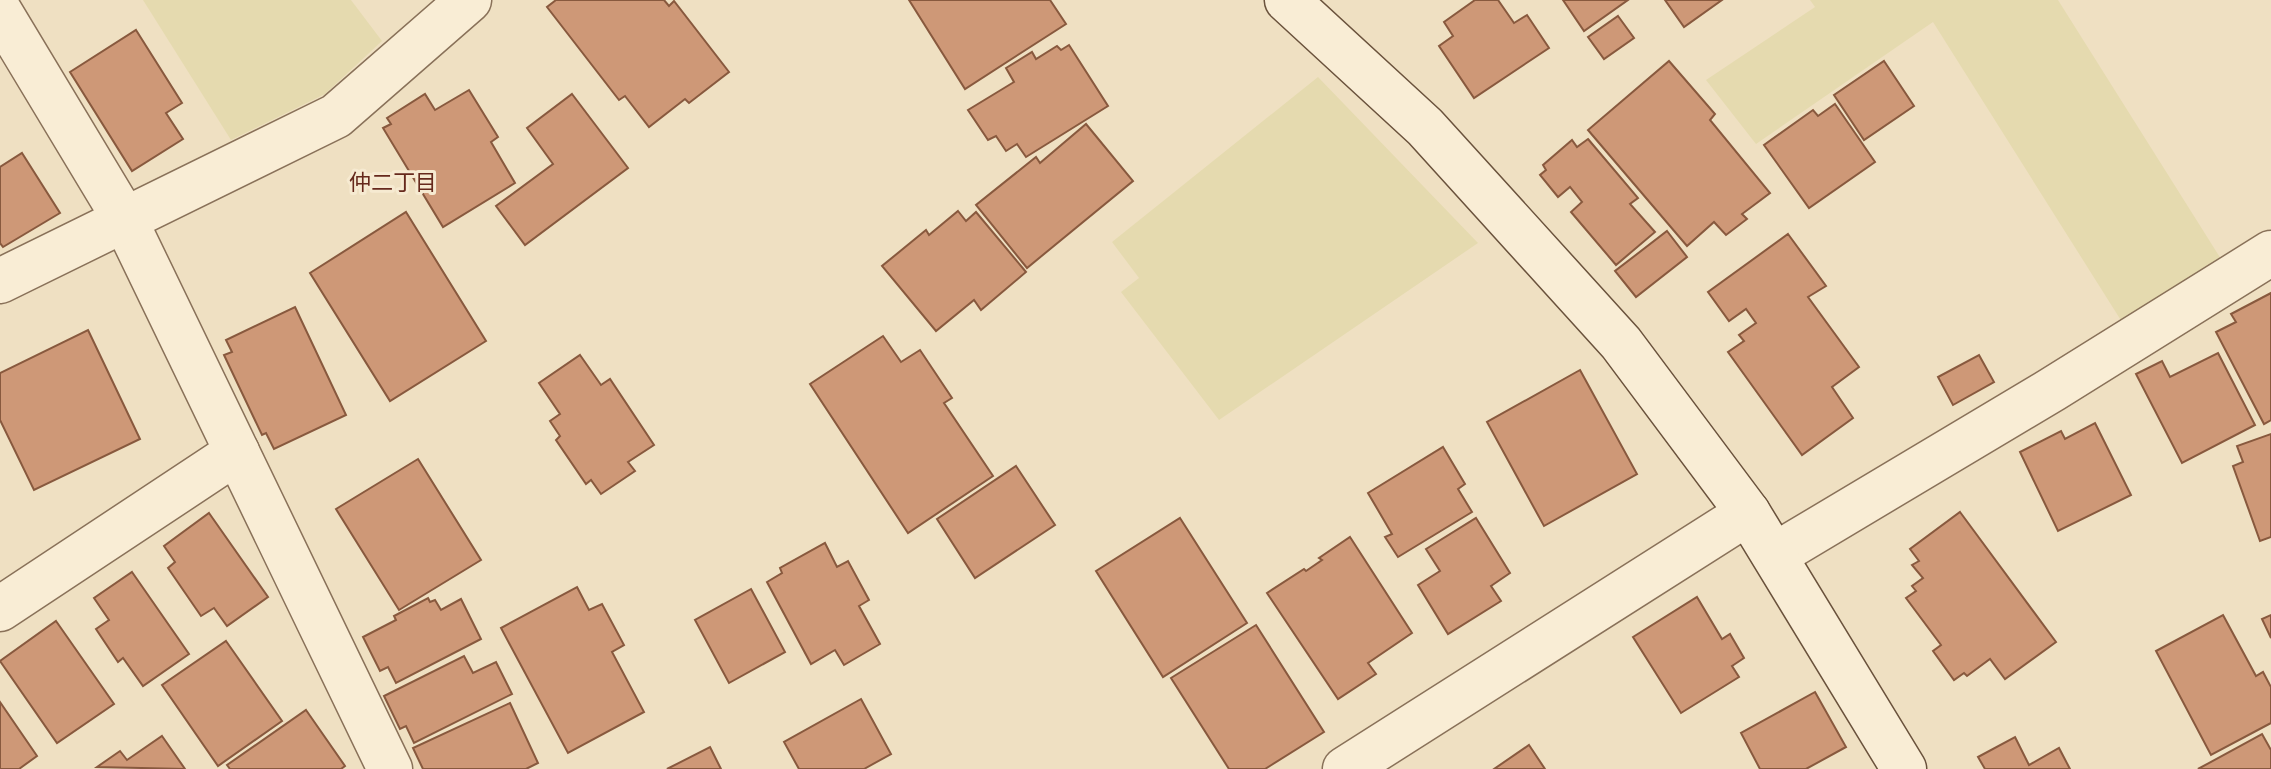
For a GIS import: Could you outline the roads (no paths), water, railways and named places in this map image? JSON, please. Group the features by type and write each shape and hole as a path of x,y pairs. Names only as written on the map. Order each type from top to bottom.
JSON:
{"street":[{"path":"0,281 336,116 469,0"},
{"path":"1287,0 1425,127 1621,343 1748,513 1904,769"},
{"path":"0,12 124,218 390,769"},
{"path":"1775,555 2053,389 2271,253"},
{"path":"0,609 237,452"},
{"path":"1345,769 1748,513"}],"district":[{"name":"仲二丁目","path":"393,182"}]}
